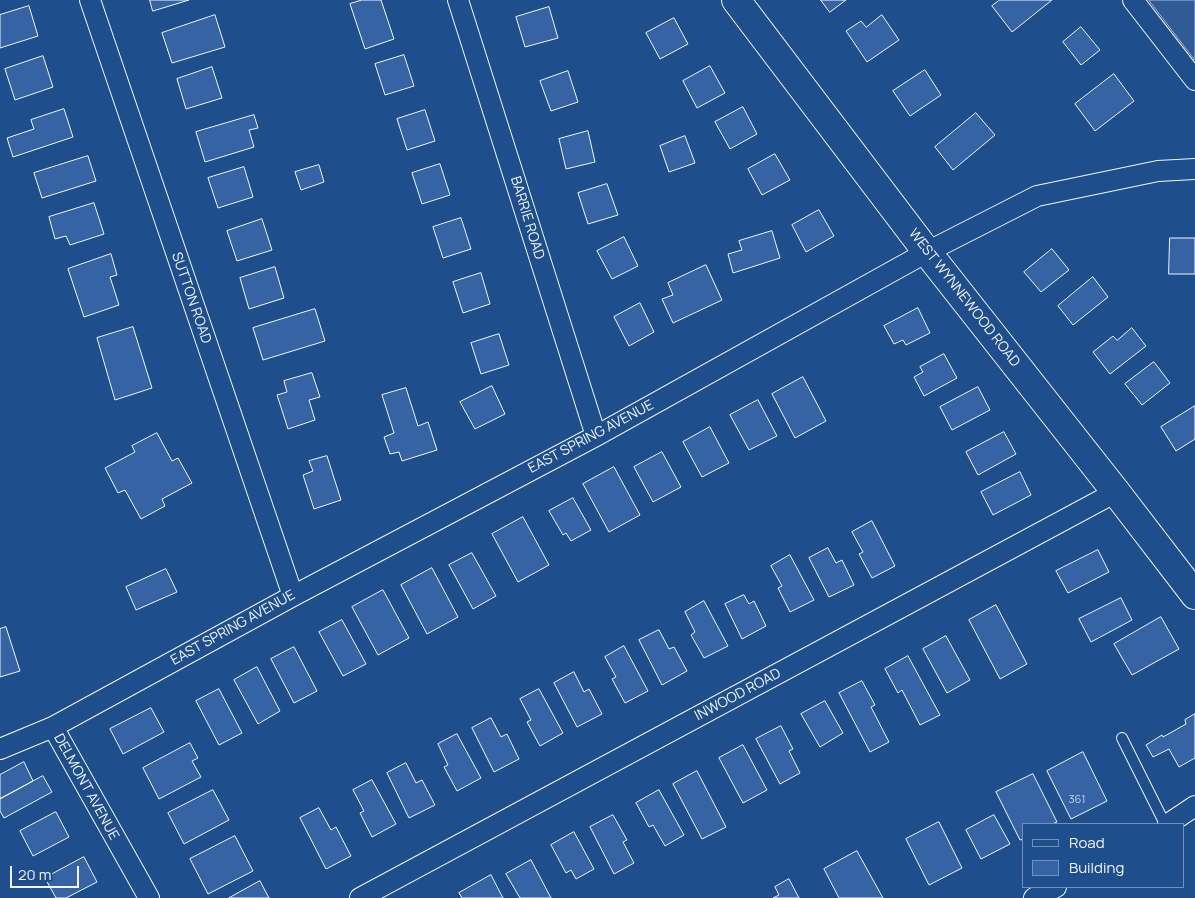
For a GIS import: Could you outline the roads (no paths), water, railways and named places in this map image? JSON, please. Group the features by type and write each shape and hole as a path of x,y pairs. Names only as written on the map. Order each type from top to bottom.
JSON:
{"main road":[{"name":"WEST WYNNEWOOD ROAD","path":"736,0 927,252 1195,595"}],"street":[{"name":"SUTTON ROAD","path":"90,0 293,596"},
{"name":"BARRIE ROAD","path":"458,0 596,436"},
{"path":"1133,0 1195,80"},
{"name":"EAST SPRING AVENUE","path":"0,749 53,728 293,596 596,436 927,252 1037,196 1158,171 1195,169"},
{"name":"INWOOD ROAD","path":"360,898 1116,492"},
{"name":"DELMONT AVENUE","path":"53,728 149,898"},
{"path":"1168,823 1195,806"},
{"path":"1034,898 1054,888"}],"lane":[{"path":"1122,738 1165,823"}]}
